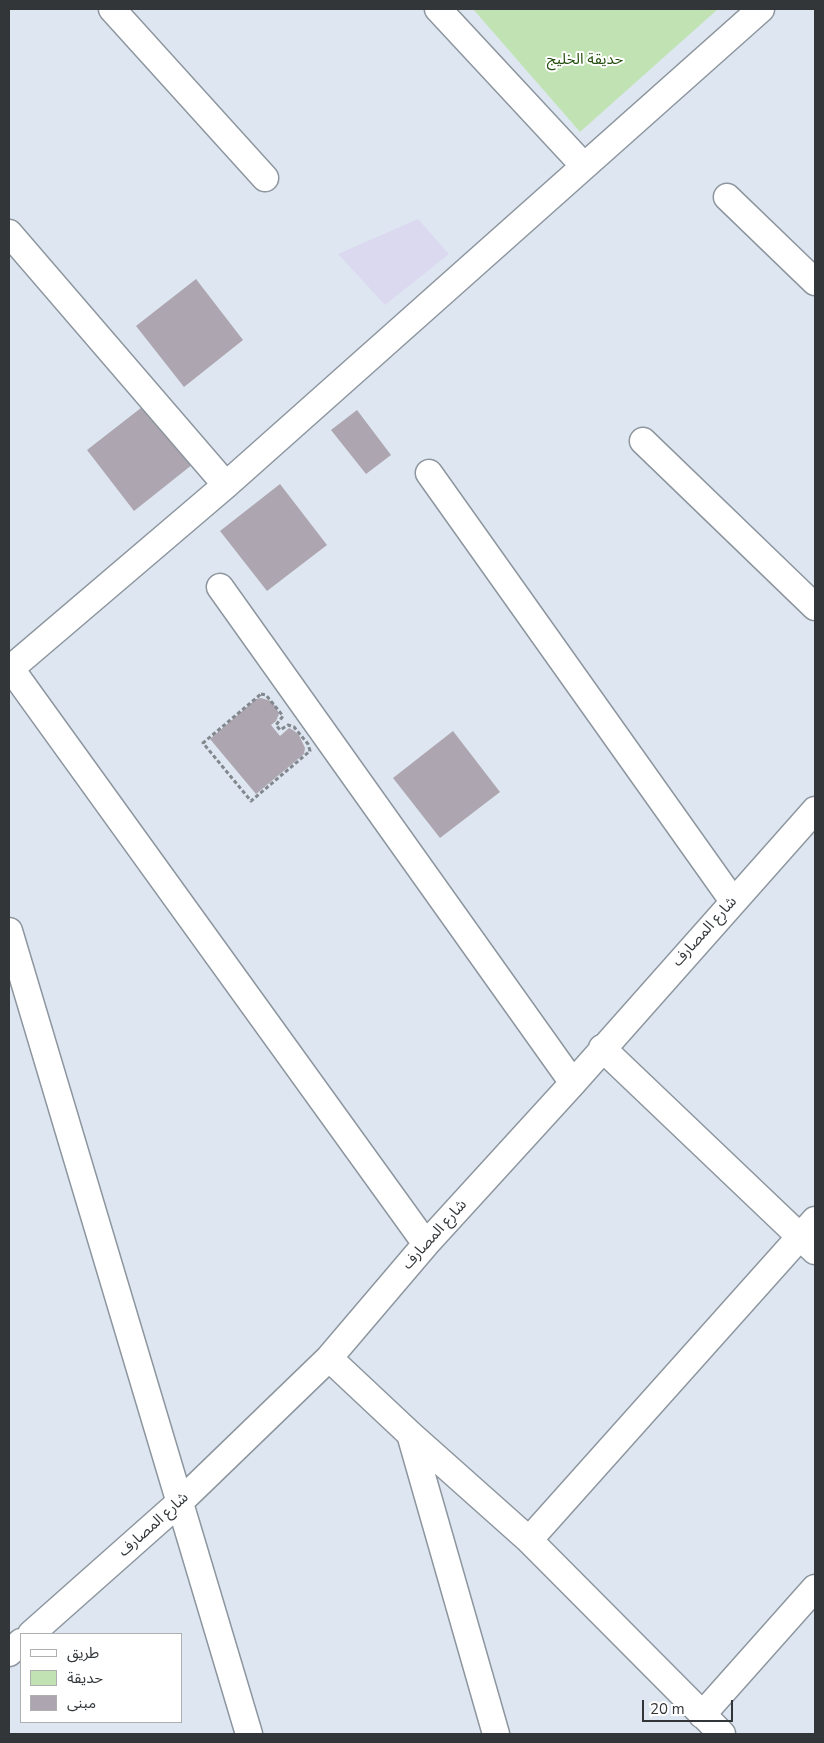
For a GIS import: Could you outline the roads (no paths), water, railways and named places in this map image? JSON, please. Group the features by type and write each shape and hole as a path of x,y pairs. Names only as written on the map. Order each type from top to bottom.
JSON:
{"street":[{"path":"112,9 265,178"},
{"path":"438,9 584,166"},
{"path":"426,1244 9,668 226,485 584,166 694,71 761,9"},
{"path":"727,198 815,282"},
{"path":"9,232 226,485"},
{"path":"643,441 815,607"},
{"path":"429,473 733,901"},
{"path":"220,587 573,1083"},
{"name":"شارع المصارف","path":"32,1633 181,1501 329,1358 426,1244 573,1083 602,1048 815,810"},
{"path":"9,931 250,1734"},
{"path":"530,1540 810,1236 602,1048"},
{"path":"329,1358 410,1434 530,1540 702,1716 722,1734"},
{"path":"410,1434 496,1734"},
{"path":"702,1716 815,1588"},
{"path":"9,1653 20,1643"}],"park label":[{"name":"حديقة الخليج","path":"585,60"}]}
